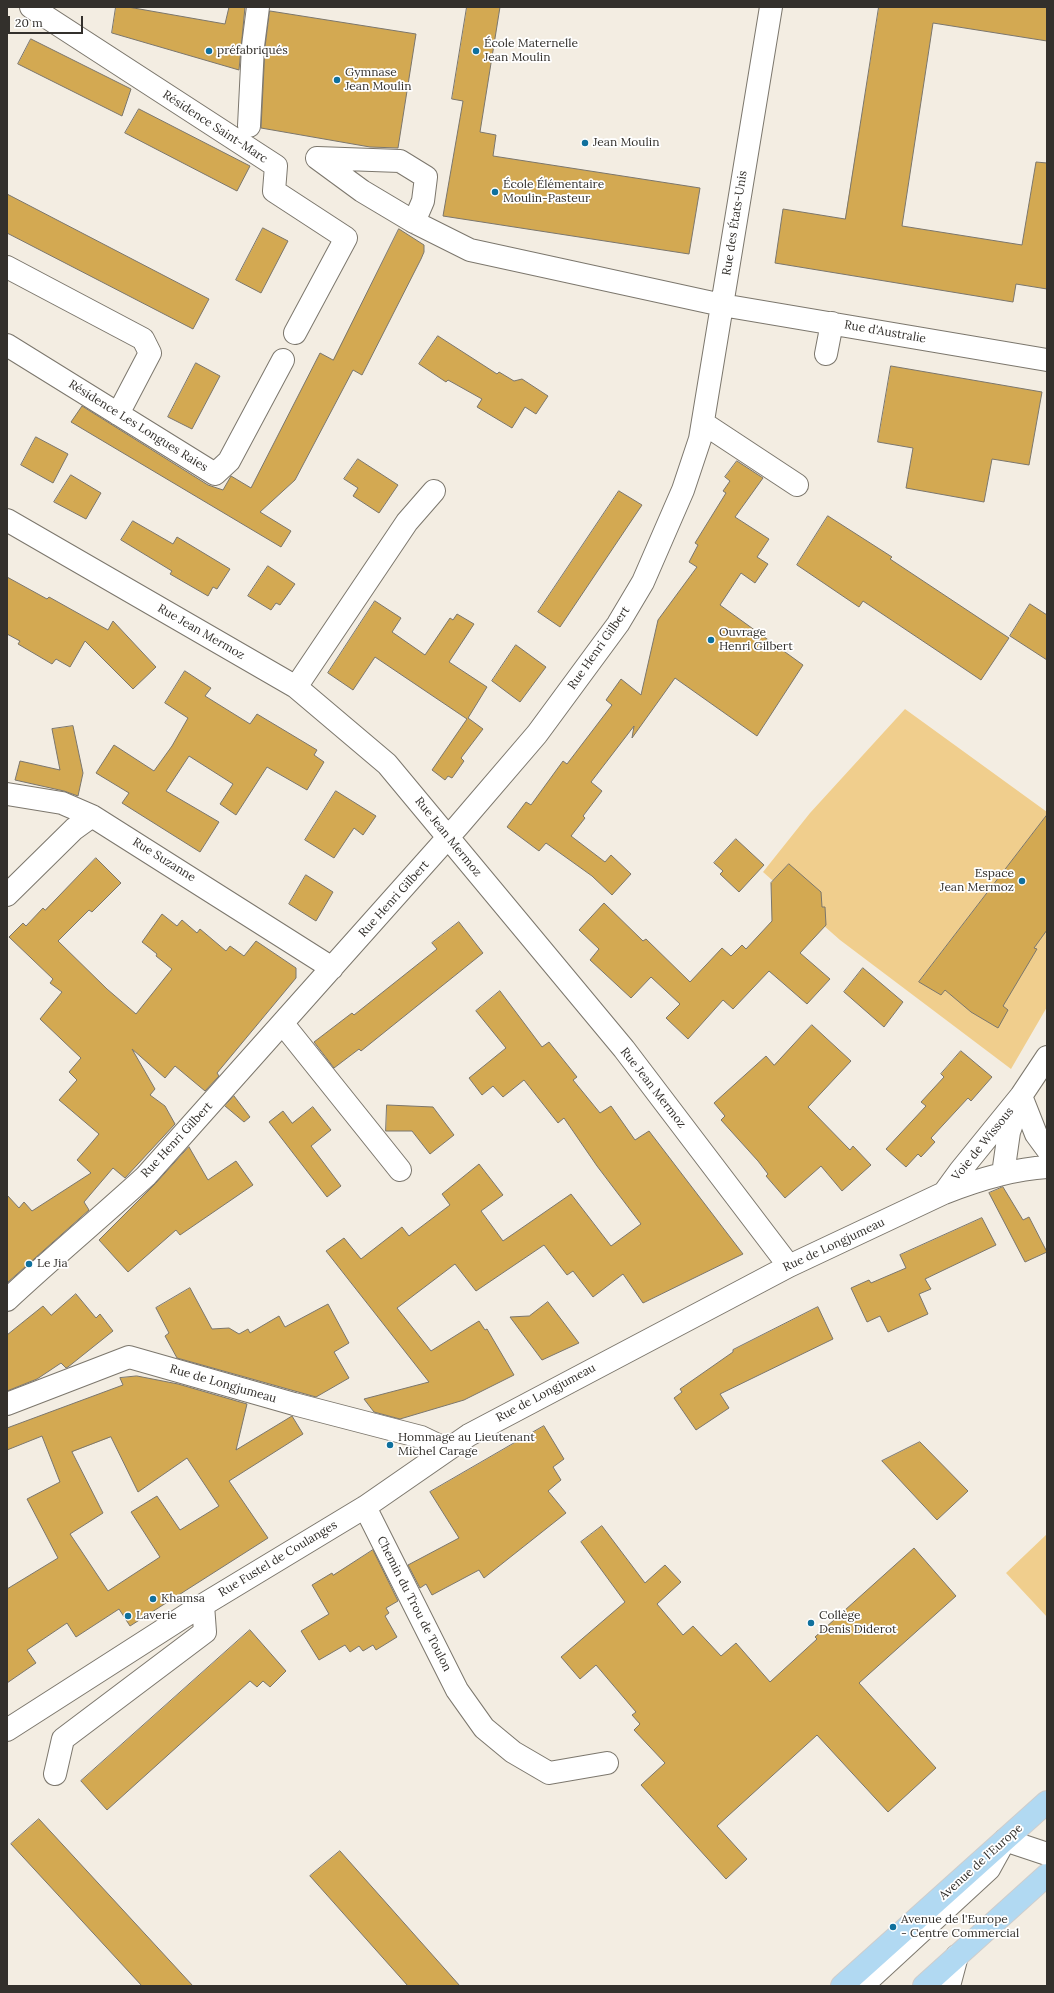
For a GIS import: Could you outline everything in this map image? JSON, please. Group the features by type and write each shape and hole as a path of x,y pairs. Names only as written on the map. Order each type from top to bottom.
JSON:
{"main road":[{"name":"Avenue de l'Europe","path":"854,1984 1047,1802"},
{"path":"924,1986 1047,1875"}],"street":[{"name":"Résidence Saint-Marc","path":"31,7 276,166 274,191 346,238 296,333"},
{"path":"249,126 253,46 258,7"},
{"name":"Rue des États-Unis","path":"701,431 771,7"},
{"name":"Rue d'Australie","path":"414,222 422,201 426,176 400,161 316,158 362,191 414,222 470,250 722,305 1047,360"},
{"path":"7,267 143,339 150,353 118,414"},
{"path":"826,354 832,323"},
{"name":"Résidence Les Longues Raies","path":"7,345 215,474 229,461 283,360"},
{"path":"701,431 797,485"},
{"name":"Rue Henri Gilbert","path":"7,1300 64,1247 146,1176 449,837 537,734 618,624 643,582 682,490 701,431"},
{"path":"296,687 407,522 434,491"},
{"name":"Rue Jean Mermoz","path":"7,520 296,687 387,764 624,1049 789,1266"},
{"name":"Rue Suzanne","path":"7,794 62,803 92,816 332,968"},
{"path":"7,895 74,829 92,816"},
{"path":"283,1024 400,1170"},
{"name":"Voie de Wissous","path":"944,1193 960,1171 1022,1096 1047,1056"},
{"name":"Voie de Wissous","path":"1022,1096 1036,1134 1047,1149"},
{"name":"Voie de Wissous","path":"1003,1174 1009,1132 1022,1096"},
{"name":"Rue de Longjumeau","path":"7,1404 129,1357 294,1404 421,1437 446,1449 538,1398 789,1266 944,1193 1003,1174 1047,1167"},
{"name":"Rue Fustel de Coulanges","path":"7,1730 203,1605 365,1507 446,1449"},
{"name":"Chemin du Trou de Toulon","path":"365,1507 457,1690 484,1728 513,1752 549,1773 607,1762"},
{"path":"55,1774 63,1739 205,1632 203,1605"},
{"path":"1005,1840 1047,1854"},
{"path":"949,1986 957,1956"}],"shaded area":[{"path":"905,709 1047,812 1047,1007 1011,1069 840,940 763,872 810,813"},
{"path":"1047,1534 1047,1617 1006,1573"}],"building":[{"name":"préfabriqués","path":"116,7 128,7 225,24 229,7 245,7 239,70 112,33"},
{"path":"467,7 500,7 480,132 496,135 493,156 700,188 689,254 443,216 463,101 452,99"},
{"path":"879,7 1047,7 1047,41 933,23 902,226 1022,245 1036,162 1047,163 1047,289 1016,284 1013,302 775,263 783,209 845,219"},
{"name":"Gymnase Jean Moulin","path":"270,11 416,34 398,148 370,147 261,128 265,47"},
{"path":"31,39 131,89 122,116 18,64"},
{"path":"139,109 250,166 237,191 125,133"},
{"path":"7,194 209,299 193,329 7,233"},
{"path":"263,228 288,241 261,293 236,280"},
{"path":"399,229 424,245 424,252 421,259 362,375 353,370 295,480 260,512 291,531 281,547 71,422 82,406 208,485 223,490 231,476 251,488 320,353 333,360"},
{"path":"438,336 497,374 499,372 514,381 522,379 548,396 536,414 525,407 512,428 477,407 482,399 448,380 446,382 419,364"},
{"path":"196,363 220,376 192,429 168,417"},
{"path":"891,366 1042,392 1029,465 992,459 984,502 906,488 913,448 878,442"},
{"path":"36,437 68,454 53,483 21,465"},
{"path":"358,459 398,485 379,513 353,496 358,488 344,479"},
{"path":"737,461 763,478 735,517 769,539 757,557 768,564 755,583 741,573 720,605 803,665 757,736 675,678 632,738 634,726 591,782 602,791 583,816 585,818 571,836 605,862 611,855 631,874 612,895 592,876 546,843 539,851 507,827 526,802 531,805 563,761 567,764 612,705 606,700 621,679 641,695 658,620 697,567 689,562 698,545 695,543 726,493 723,491 730,481 725,477"},
{"path":"71,475 101,493 86,519 54,502"},
{"path":"619,491 642,505 560,627 538,612"},
{"path":"828,516 892,557 890,559 1009,638 981,680 863,601 859,607 797,565"},
{"path":"133,521 173,544 177,537 230,569 217,589 213,587 208,596 170,574 172,571 121,540"},
{"path":"268,566 295,584 280,605 276,603 271,610 248,596"},
{"path":"7,577 47,599 49,597 108,630 113,621 156,667 133,689 85,641 70,667 56,659 52,664 18,644 20,641 7,634"},
{"path":"375,601 401,618 392,632 425,655 450,618 453,620 457,614 474,624 449,662 487,687 468,718 483,729 461,758 464,761 452,778 448,776 445,780 432,770 467,719 375,657 353,690 328,673"},
{"path":"1030,604 1047,615 1047,660 1010,636"},
{"path":"516,645 546,667 520,702 492,681"},
{"path":"185,671 211,688 205,696 250,724 257,714 317,750 314,755 324,762 307,790 267,767 236,815 220,804 233,784 189,756 166,791 219,822 200,852 122,803 129,793 96,773 114,745 154,771 172,746 188,718 165,703"},
{"path":"73,726 83,773 78,796 64,791 15,780 20,761 60,770 52,729"},
{"path":"336,791 376,816 363,835 354,828 334,858 305,840"},
{"name":"Espace Jean Mermoz","path":"1047,815 1047,930 1034,948 1037,949 1003,1006 1008,1010 998,1028 971,1012 945,990 941,995 919,982"},
{"path":"736,839 764,865 739,892 720,874 723,871 714,863"},
{"path":"96,858 121,883 92,912 89,910 58,941 107,989 136,1014 172,969 142,942 162,914 177,926 182,920 197,933 200,929 226,951 230,946 244,956 256,941 296,968 296,978 217,1073 219,1076 205,1091 175,1066 165,1078 132,1049 155,1089 150,1095 165,1106 175,1124 125,1178 113,1168 84,1202 89,1210 7,1283 7,1195 19,1208 24,1202 32,1211 91,1173 77,1160 99,1134 59,1100 77,1080 69,1072 81,1058 40,1019 62,992 50,983 53,979 9,937 23,923 26,926 43,908 45,910"},
{"path":"789,864 821,892 822,907 825,907 826,925 800,953 830,979 807,1004 769,971 733,1009 723,1000 688,1039 666,1018 680,1004 651,977 631,998 590,960 599,949 579,930 604,903 643,941 646,939 690,982 722,948 731,956 742,945 746,949 772,921 771,883"},
{"path":"306,875 333,892 316,921 289,904"},
{"path":"459,922 483,953 361,1051 359,1049 334,1068 314,1042 352,1013 354,1015 437,949 432,943"},
{"path":"863,968 903,1002 884,1027 844,992"},
{"path":"500,991 542,1047 549,1042 577,1077 573,1080 600,1113 611,1106 635,1140 649,1131 743,1254 643,1303 623,1274 593,1297 573,1271 567,1275 544,1245 476,1291 455,1264 397,1308 431,1351 479,1321 485,1330 487,1329 514,1375 464,1400 400,1419 374,1412 364,1399 429,1382 326,1251 344,1238 361,1259 402,1227 409,1236 450,1205 442,1194 479,1164 503,1195 481,1211 503,1241 571,1194 611,1246 641,1224 597,1166 564,1118 558,1123 524,1080 503,1097 493,1086 482,1095 469,1078 506,1048 476,1011"},
{"path":"812,1025 851,1061 808,1107 850,1150 853,1146 871,1165 842,1191 821,1166 785,1198 766,1176 768,1174 758,1161 721,1120 725,1116 714,1103 766,1056 774,1065"},
{"path":"961,1051 992,1077 971,1101 968,1098 931,1138 935,1142 921,1157 918,1154 906,1167 886,1149 926,1106 921,1102 944,1077 941,1074"},
{"path":"234,1096 250,1117 244,1122 225,1106"},
{"path":"387,1105 433,1107 454,1135 430,1154 412,1131 386,1131"},
{"path":"313,1107 331,1130 311,1146 341,1186 327,1197 269,1122 283,1111 292,1123"},
{"path":"189,1147 208,1180 236,1161 253,1185 180,1235 176,1230 128,1272 99,1240 155,1184"},
{"path":"1003,1187 1023,1220 1029,1217 1047,1252 1025,1262 989,1193"},
{"path":"982,1218 996,1245 925,1279 931,1289 919,1294 928,1314 888,1332 880,1316 867,1322 851,1288 869,1280 871,1283 906,1268 900,1255"},
{"path":"190,1288 212,1329 229,1328 239,1334 248,1329 250,1333 279,1316 285,1327 328,1304 349,1343 334,1352 349,1378 316,1397 177,1358 165,1336 169,1333 156,1308"},
{"path":"76,1294 96,1318 100,1314 113,1331 68,1367 66,1368 61,1363 37,1379 7,1391 7,1335 43,1306 51,1315"},
{"path":"548,1302 579,1343 542,1360 510,1317 529,1316"},
{"path":"818,1307 833,1339 720,1394 729,1408 696,1430 674,1398 682,1392 680,1389 733,1352 733,1350"},
{"path":"137,1376 178,1384 247,1404 236,1450 292,1416 303,1434 229,1481 268,1538 130,1626 119,1609 76,1637 67,1623 27,1650 36,1663 7,1683 7,1589 58,1558 27,1499 60,1482 42,1436 7,1450 7,1428 123,1385 120,1378","holes":["111,1437 138,1492 187,1458 219,1506 180,1530 157,1496 131,1512 160,1557 108,1591 70,1534 103,1513 72,1452"]},
{"path":"544,1426 564,1459 553,1467 561,1480 548,1491 566,1513 484,1578 479,1570 432,1595 426,1584 420,1588 408,1565 459,1538 430,1492"},
{"path":"920,1442 968,1491 937,1520 882,1461"},
{"path":"602,1526 645,1583 665,1565 681,1582 657,1604 683,1635 693,1626 721,1656 736,1643 770,1682 817,1639 815,1637 914,1548 956,1596 859,1683 936,1768 888,1812 817,1735 717,1826 747,1859 726,1879 641,1785 665,1763 634,1730 640,1724 632,1715 636,1712 596,1665 580,1679 561,1657 625,1602 581,1542"},
{"path":"373,1550 398,1601 386,1608 389,1613 385,1616 397,1637 376,1650 373,1645 363,1651 359,1646 350,1652 345,1645 319,1660 301,1631 329,1614 312,1585 332,1573 333,1575"},
{"path":"250,1630 286,1671 270,1687 263,1681 257,1687 250,1681 107,1810 81,1781"},
{"path":"39,1819 193,1986 142,1986 11,1844"},
{"path":"340,1851 460,1986 408,1986 310,1876"}],"place":[{"name":"préfabriqués","path":"209,51"},
{"name":"École Maternelle Jean Moulin","path":"476,51"},
{"name":"Gymnase Jean Moulin","path":"337,80"},
{"name":"Jean Moulin","path":"585,143"},
{"name":"École Élémentaire Moulin-Pasteur","path":"495,192"},
{"name":"Ouvrage Henri Gilbert","path":"711,640"},
{"name":"Espace Jean Mermoz","path":"1022,881"},
{"name":"Le Jia","path":"29,1264"},
{"name":"Hommage au Lieutenant Michel Carage","path":"390,1445"},
{"name":"Khamsa","path":"153,1599"},
{"name":"Laverie","path":"128,1616"},
{"name":"Collège Denis Diderot","path":"811,1623"},
{"name":"Avenue de l'Europe - Centre Commercial","path":"893,1927"}]}
